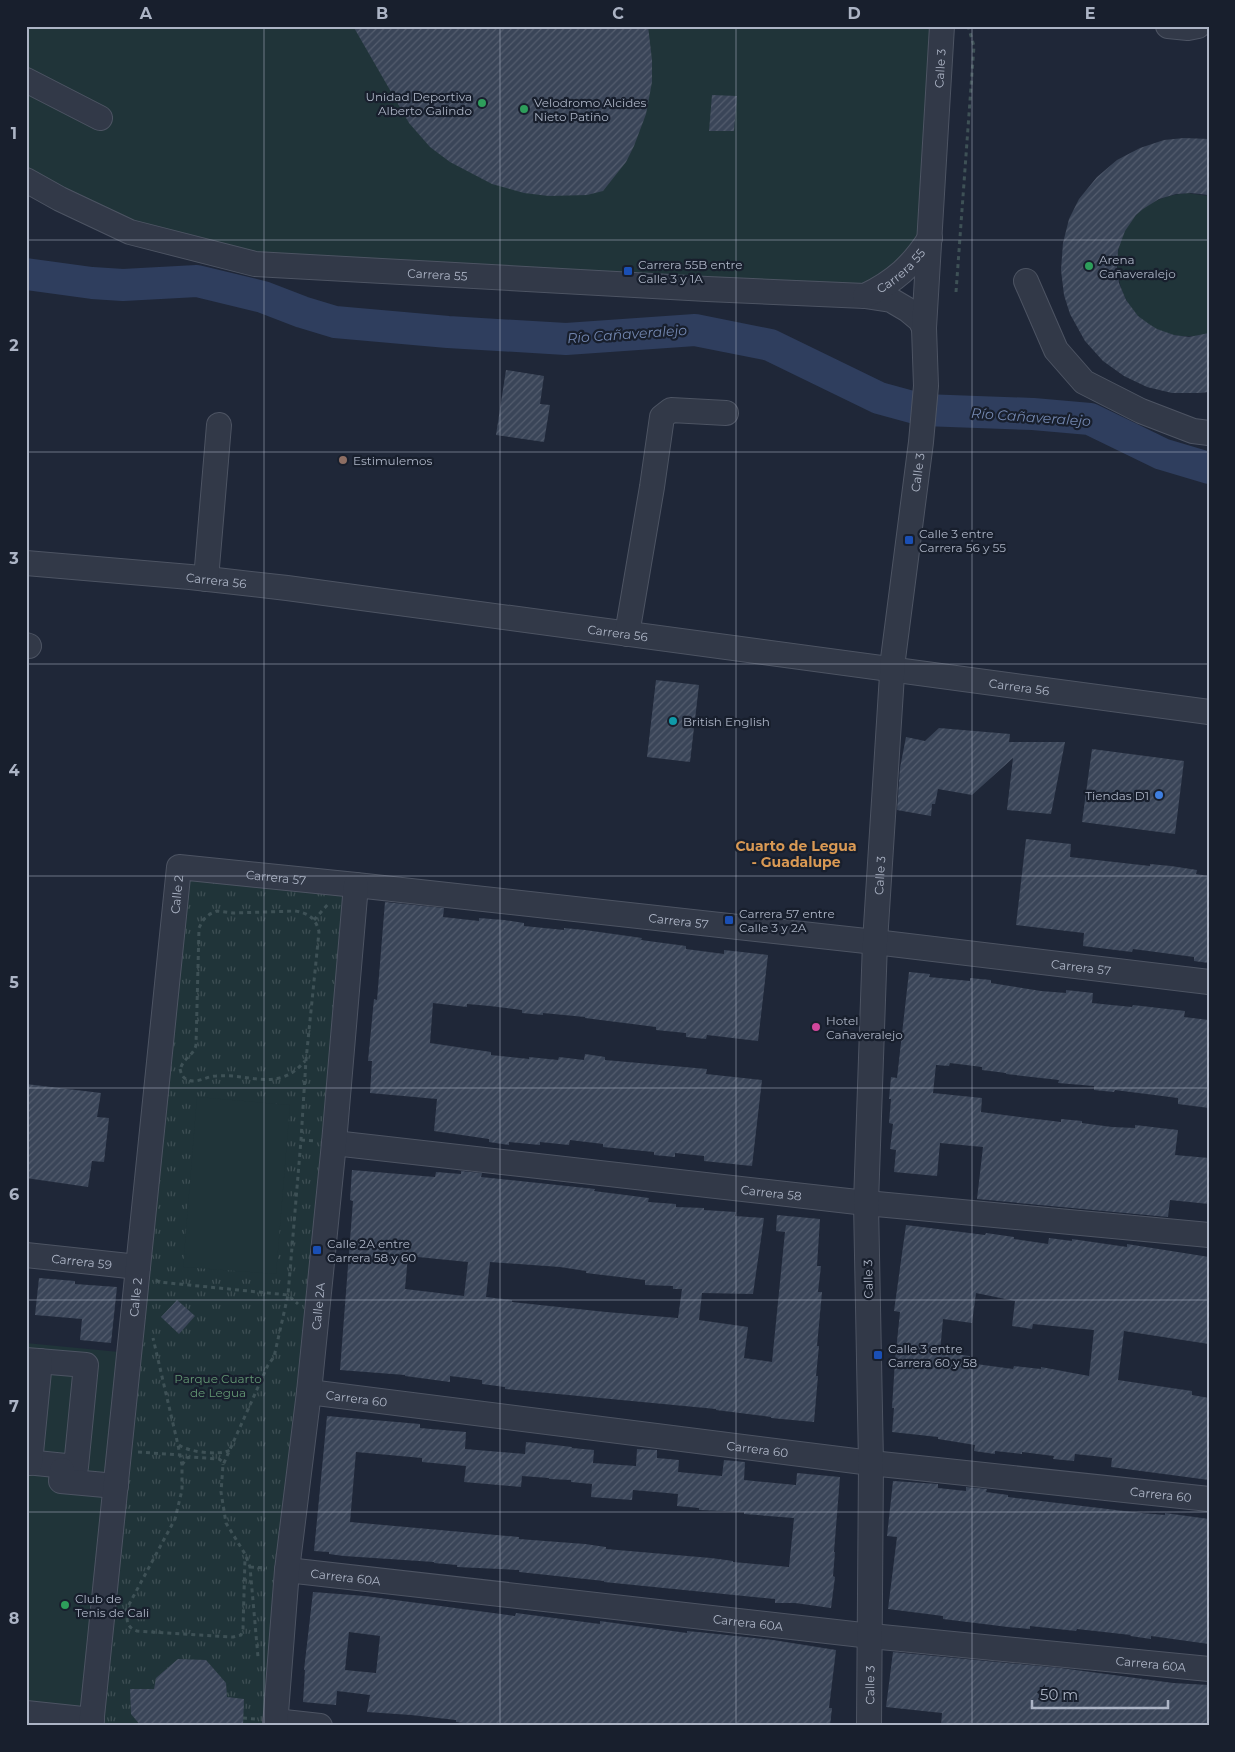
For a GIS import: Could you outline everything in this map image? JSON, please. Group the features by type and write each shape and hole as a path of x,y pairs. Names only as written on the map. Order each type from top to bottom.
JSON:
{"street":[{"name":"Calle 3","path":"869,1726 871,1463 866,1203 875,942 892,670 921,442 926,386 924,328 942,26"},
{"path":"1168,26 1188,28 1198,26"},
{"path":"26,80 100,118"},
{"name":"Carrera 55","path":"26,180 60,199 130,232 255,264 707,290 865,296 891,300 920,320 924,328"},
{"name":"Carrera 55","path":"865,296 885,286 903,273 918,257 930,238"},
{"path":"1026,281 1056,350 1084,382 1141,411 1193,431 1209,433"},
{"path":"627,634 662,417 671,410 726,413"},
{"path":"206,579 219,425"},
{"name":"Carrera 56","path":"26,563 287,588 1209,712"},
{"name":"Carrera 57","path":"179,867 875,942 1209,982"},
{"name":"Calle 2","path":"92,1723 120,1451 148,1270 156,1092 179,867"},
{"name":"Calle 2A","path":"267,1723 288,1570 309,1392 334,1143 356,885"},
{"name":"Carrera 58","path":"334,1143 866,1203 1209,1235"},
{"name":"Carrera 59","path":"26,1255 148,1270"},
{"path":"33,1360 86,1365 76,1467 28,1463 33,1360"},
{"name":"Carrera 60","path":"309,1392 871,1463 1209,1499"},
{"path":"62,1466 61,1481 116,1486"},
{"name":"Carrera 60A","path":"288,1570 871,1636 1209,1669"},
{"path":"26,1713 92,1723"},
{"path":"267,1723 320,1726"}],"path":[{"path":"956,292 974,46 968,26"},
{"path":"178,1078 183,1061 194,1051 196,1045 199,928 203,920 217,911 233,913 295,911 305,913 314,920 319,932 306,1060 288,1295 274,1357 268,1365 223,1466 221,1492 226,1523 245,1554 250,1567 259,1665"},
{"path":"180,1069 182,1076 187,1080 196,1081 216,1076 274,1079 289,1076 297,1071 306,1060"},
{"path":"148,1270 159,1282 288,1295 300,1306"},
{"path":"148,1270 159,1282 158,1290"},
{"path":"123,1616 175,1519 182,1490 182,1464 153,1343 153,1334"},
{"path":"178,1445 188,1450 222,1453 228,1452 232,1448"},
{"path":"120,1451 180,1455"},
{"path":"182,1464 190,1457 219,1459 223,1466"},
{"path":"126,1608 127,1623 130,1629 137,1631 233,1637 241,1635 243,1629 245,1554"}],"green space":[{"name":"Unidad Deportiva Alberto Galindo","path":"26,26 942,26 930,238 885,286 255,264 130,232 26,180"},
{"path":"1187,193 1209,196 1209,334 1173,335 1146,323 1127,302 1118,275 1119,247 1130,222 1153,202"},
{"name":"Parque Cuarto de Legua","path":"179,867 356,885 275,1726 91,1726"},
{"path":"197,1097 290,1105 276,1274 183,1267"},
{"name":"Club de Tenis de Cali","path":"26,1343 130,1353 92,1720 26,1713"}],"building":[{"name":"Velodromo Alcides Nieto Patiño","path":"353,26 648,26 652,60 652,82 646,114 626,162 603,191 587,195 549,196 524,193 492,184 450,162 430,147 409,123"},
{"path":"712,95 737,96 734,131 709,131"},
{"name":"Arena Cañaveralejo","path":"1184,138 1209,139 1209,195 1176,194 1159,199 1143,209 1136,215 1125,231 1118,250 1117,267 1119,283 1126,300 1138,316 1149,324 1174,335 1189,337 1209,333 1209,392 1200,393 1172,393 1147,387 1124,376 1103,361 1085,341 1070,314 1064,295 1061,270 1063,243 1069,219 1079,199 1097,177 1117,160 1140,148 1164,140"},
{"path":"506,370 544,376 540,404 550,405 544,442 496,435"},
{"name":"British English","path":"656,680 699,685 690,762 647,757"},
{"path":"939,728 1010,734 1009,742 1065,742 1051,814 1007,810 1013,758 972,795 938,789 935,804 932,804 931,816 897,810 900,768 906,737 925,741"},
{"path":"1092,749 1184,761 1175,834 1082,822"},
{"path":"1026,839 1071,844 1070,857 1150,866 1150,864 1171,866 1197,870 1196,874 1209,876 1209,963 1194,961 1194,957 1133,949 1132,952 1083,946 1084,933 1016,925"},
{"path":"385,902 444,908 443,917 479,921 479,918 504,920 524,923 524,926 585,930 642,938 641,940 686,946 686,949 724,954 724,950 768,955 758,1041 707,1035 706,1039 686,1037 686,1033 656,1030 656,1027 585,1017 522,1013 522,1010 490,1006 467,1004 467,1007 433,1003 430,1043 491,1052 491,1055 529,1059 529,1057 558,1060 559,1057 584,1060 585,1054 605,1057 605,1060 707,1069 706,1074 762,1080 752,1166 704,1161 704,1156 675,1153 675,1157 654,1155 654,1152 603,1147 603,1144 570,1140 569,1145 540,1142 540,1145 509,1142 509,1145 489,1142 489,1139 434,1131 437,1099 370,1093 372,1061 368,1061 374,999 377,1000"},
{"path":"909,972 930,974 929,977 970,981 970,978 991,980 991,983 1041,991 1066,993 1066,990 1093,993 1092,1003 1132,1007 1133,1005 1185,1011 1184,1017 1209,1020 1209,1108 1178,1104 1178,1098 1115,1090 1114,1092 1094,1090 1094,1086 1058,1083 1059,1080 1006,1074 982,1070 982,1067 950,1063 949,1066 936,1065 933,1093 982,1098 981,1112 1061,1122 1061,1119 1082,1121 1082,1123 1112,1127 1135,1128 1135,1125 1178,1130 1175,1155 1209,1158 1209,1204 1170,1200 1168,1217 977,1199 983,1147 940,1143 937,1176 894,1172 896,1150 890,1149 893,1124 889,1123 891,1099 889,1099 891,1077 897,1078"},
{"path":"26,1084 101,1093 97,1117 109,1118 104,1162 92,1161 88,1187 26,1178"},
{"path":"352,1170 435,1177 436,1172 461,1174 461,1171 482,1173 481,1177 595,1189 594,1191 649,1198 648,1202 676,1204 676,1207 736,1212 735,1216 764,1218 753,1294 702,1293 699,1320 748,1327 744,1358 772,1362 785,1232 776,1231 777,1215 820,1219 817,1266 821,1266 818,1292 822,1292 817,1346 819,1346 816,1376 818,1376 814,1422 771,1418 716,1409 505,1389 505,1387 482,1384 482,1380 450,1376 450,1382 405,1375 340,1370 353,1201 350,1200","holes":["408,1256 468,1262 464,1296 405,1289","490,1262 560,1267 586,1271 586,1273 645,1280 645,1285 673,1286 673,1289 682,1289 678,1318 512,1302 512,1300 486,1297"]},
{"path":"906,1225 985,1235 986,1233 1048,1244 1049,1238 1072,1241 1072,1239 1127,1247 1127,1244 1209,1257 1209,1344 1124,1331 1118,1380 1192,1391 1192,1395 1209,1398 1209,1480 1111,1467 1112,1458 1075,1454 1074,1461 1053,1459 1054,1456 1022,1452 1022,1454 995,1451 995,1454 974,1451 975,1445 938,1439 938,1437 892,1432 895,1361 900,1312 894,1311","holes":["976,1293 1015,1301 1012,1326 1032,1329 1033,1324 1094,1330 1089,1376 1041,1367 1041,1369 1014,1366 1013,1369 969,1363 970,1356 940,1352 943,1319 972,1323"]},
{"path":"39,1278 75,1281 75,1284 117,1287 111,1343 80,1340 82,1319 35,1315"},
{"path":"177,1300 195,1316 179,1334 161,1317"},
{"path":"327,1416 420,1424 420,1428 466,1432 465,1449 525,1454 526,1442 594,1450 593,1463 636,1466 637,1449 657,1450 657,1458 679,1460 678,1472 722,1476 724,1460 745,1462 744,1480 796,1485 797,1473 840,1477 834,1552 833,1576 835,1577 831,1608 795,1603 775,1603 775,1599 604,1582 519,1572 519,1570 457,1567 457,1565 434,1562 344,1556 314,1551","holes":["356,1452 422,1458 422,1462 466,1466 464,1482 521,1487 522,1476 571,1480 571,1482 592,1484 591,1497 632,1500 633,1490 678,1494 677,1506 699,1508 699,1510 744,1512 744,1514 794,1518 789,1567 606,1549 606,1547 585,1544 519,1539 519,1537 350,1522"]},
{"path":"893,1481 938,1484 938,1488 966,1491 966,1487 987,1489 986,1492 1008,1495 1008,1497 1209,1519 1209,1644 1151,1636 1151,1639 1077,1629 1076,1631 1030,1626 1030,1629 1008,1627 943,1619 943,1616 888,1609 897,1537 887,1536"},
{"path":"313,1592 365,1596 515,1616 516,1613 600,1624 600,1621 687,1633 687,1631 773,1640 836,1650 829,1708 832,1708 830,1726 496,1726 477,1723 477,1725 456,1722 456,1720 367,1712 370,1695 337,1691 336,1705 303,1702 304,1670","holes":["349,1632 380,1636 376,1673 345,1670"]},
{"path":"893,1652 1061,1668 1173,1683 1209,1685 1209,1726 941,1726 942,1713 886,1707"},
{"path":"178,1659 206,1660 226,1683 227,1697 244,1699 243,1726 141,1726 131,1714 130,1689 154,1689 156,1678"}],"waterway":[{"name":"Río Cañaveralejo","path":"26,274 92,283 123,285 197,281 263,297 335,322 448,332 566,339 695,330 770,345 879,398 923,410 1033,414 1090,419 1162,454 1209,468"}],"place":[{"name":"Unidad Deportiva Alberto Galindo","path":"482,103"},
{"name":"Velodromo Alcides Nieto Patiño","path":"524,109"},
{"name":"Arena Cañaveralejo","path":"1089,266"},
{"name":"Carrera 55B entre Calle 3 y 1A","path":"628,271"},
{"name":"Estimulemos","path":"343,460"},
{"name":"Calle 3 entre Carrera 56 y 55","path":"909,540"},
{"name":"British English","path":"673,721"},
{"name":"Tiendas D1","path":"1159,795"},
{"name":"Carrera 57 entre Calle 3 y 2A","path":"729,920"},
{"name":"Hotel Cañaveralejo","path":"816,1027"},
{"name":"Calle 2A entre Carrera 58 y 60","path":"317,1250"},
{"name":"Calle 3 entre Carrera 60 y 58","path":"878,1355"},
{"name":"Club de Tenis de Cali","path":"65,1605"}],"district":[{"name":"Cuarto de Legua - Guadalupe","path":"796,854"}]}
